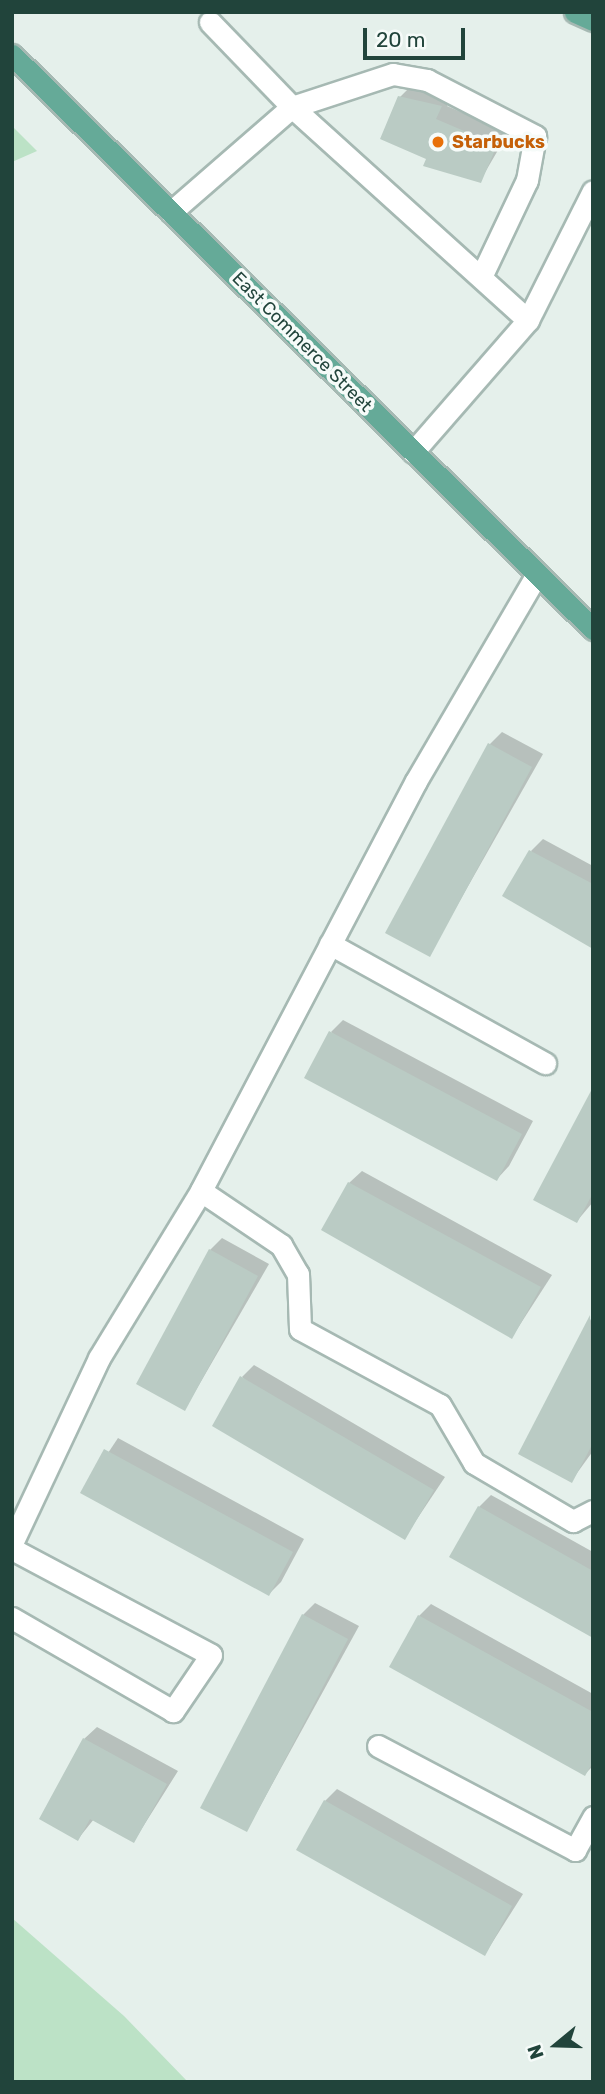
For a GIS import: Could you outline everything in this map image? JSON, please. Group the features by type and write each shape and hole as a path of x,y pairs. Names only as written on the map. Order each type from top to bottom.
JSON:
{"main road":[{"path":"575,12 593,20"},
{"name":"East Commerce Street","path":"12,55 593,629"}],"lane":[{"path":"210,22 292,107 527,320"},
{"path":"171,212 292,107 393,74 446,88 535,136 527,180 481,277"},
{"path":"413,452 527,320 593,191"},
{"path":"12,1544 99,1358 201,1191 330,944 537,574"},
{"path":"330,944 545,1063"},
{"path":"201,1191 281,1245 298,1274 300,1329 440,1405 474,1463 573,1521 593,1511"},
{"path":"12,1549 211,1655 173,1711 12,1618"},
{"path":"378,1746 575,1850 593,1817"}],"green space":[{"path":"12,126 37,151 12,162"},
{"path":"12,1918 124,2016 188,2082 12,2082"}],"building":[{"name":"Starbucks","path":"398,96 442,106 436,119 497,145 481,183 423,166 426,159 380,139"},
{"path":"488,743 532,767 430,957 385,933"},
{"path":"529,850 593,884 593,949 502,896"},
{"path":"329,1031 522,1134 497,1181 304,1078"},
{"path":"593,1087 593,1193 577,1223 533,1200"},
{"path":"348,1182 541,1287 512,1339 321,1230"},
{"path":"209,1249 258,1276 185,1411 136,1384"},
{"path":"590,1315 593,1443 572,1483 518,1454"},
{"path":"240,1376 434,1490 405,1540 212,1426"},
{"path":"104,1449 293,1552 269,1596 80,1493"},
{"path":"478,1506 593,1571 593,1638 449,1557"},
{"path":"302,1614 348,1639 247,1832 200,1808"},
{"path":"418,1615 593,1712 593,1762 585,1776 389,1667"},
{"path":"83,1738 167,1784 134,1843 90,1819 78,1841 39,1819"},
{"path":"324,1800 512,1906 485,1956 296,1850"}],"place":[{"name":"Starbucks","path":"438,142"}]}
